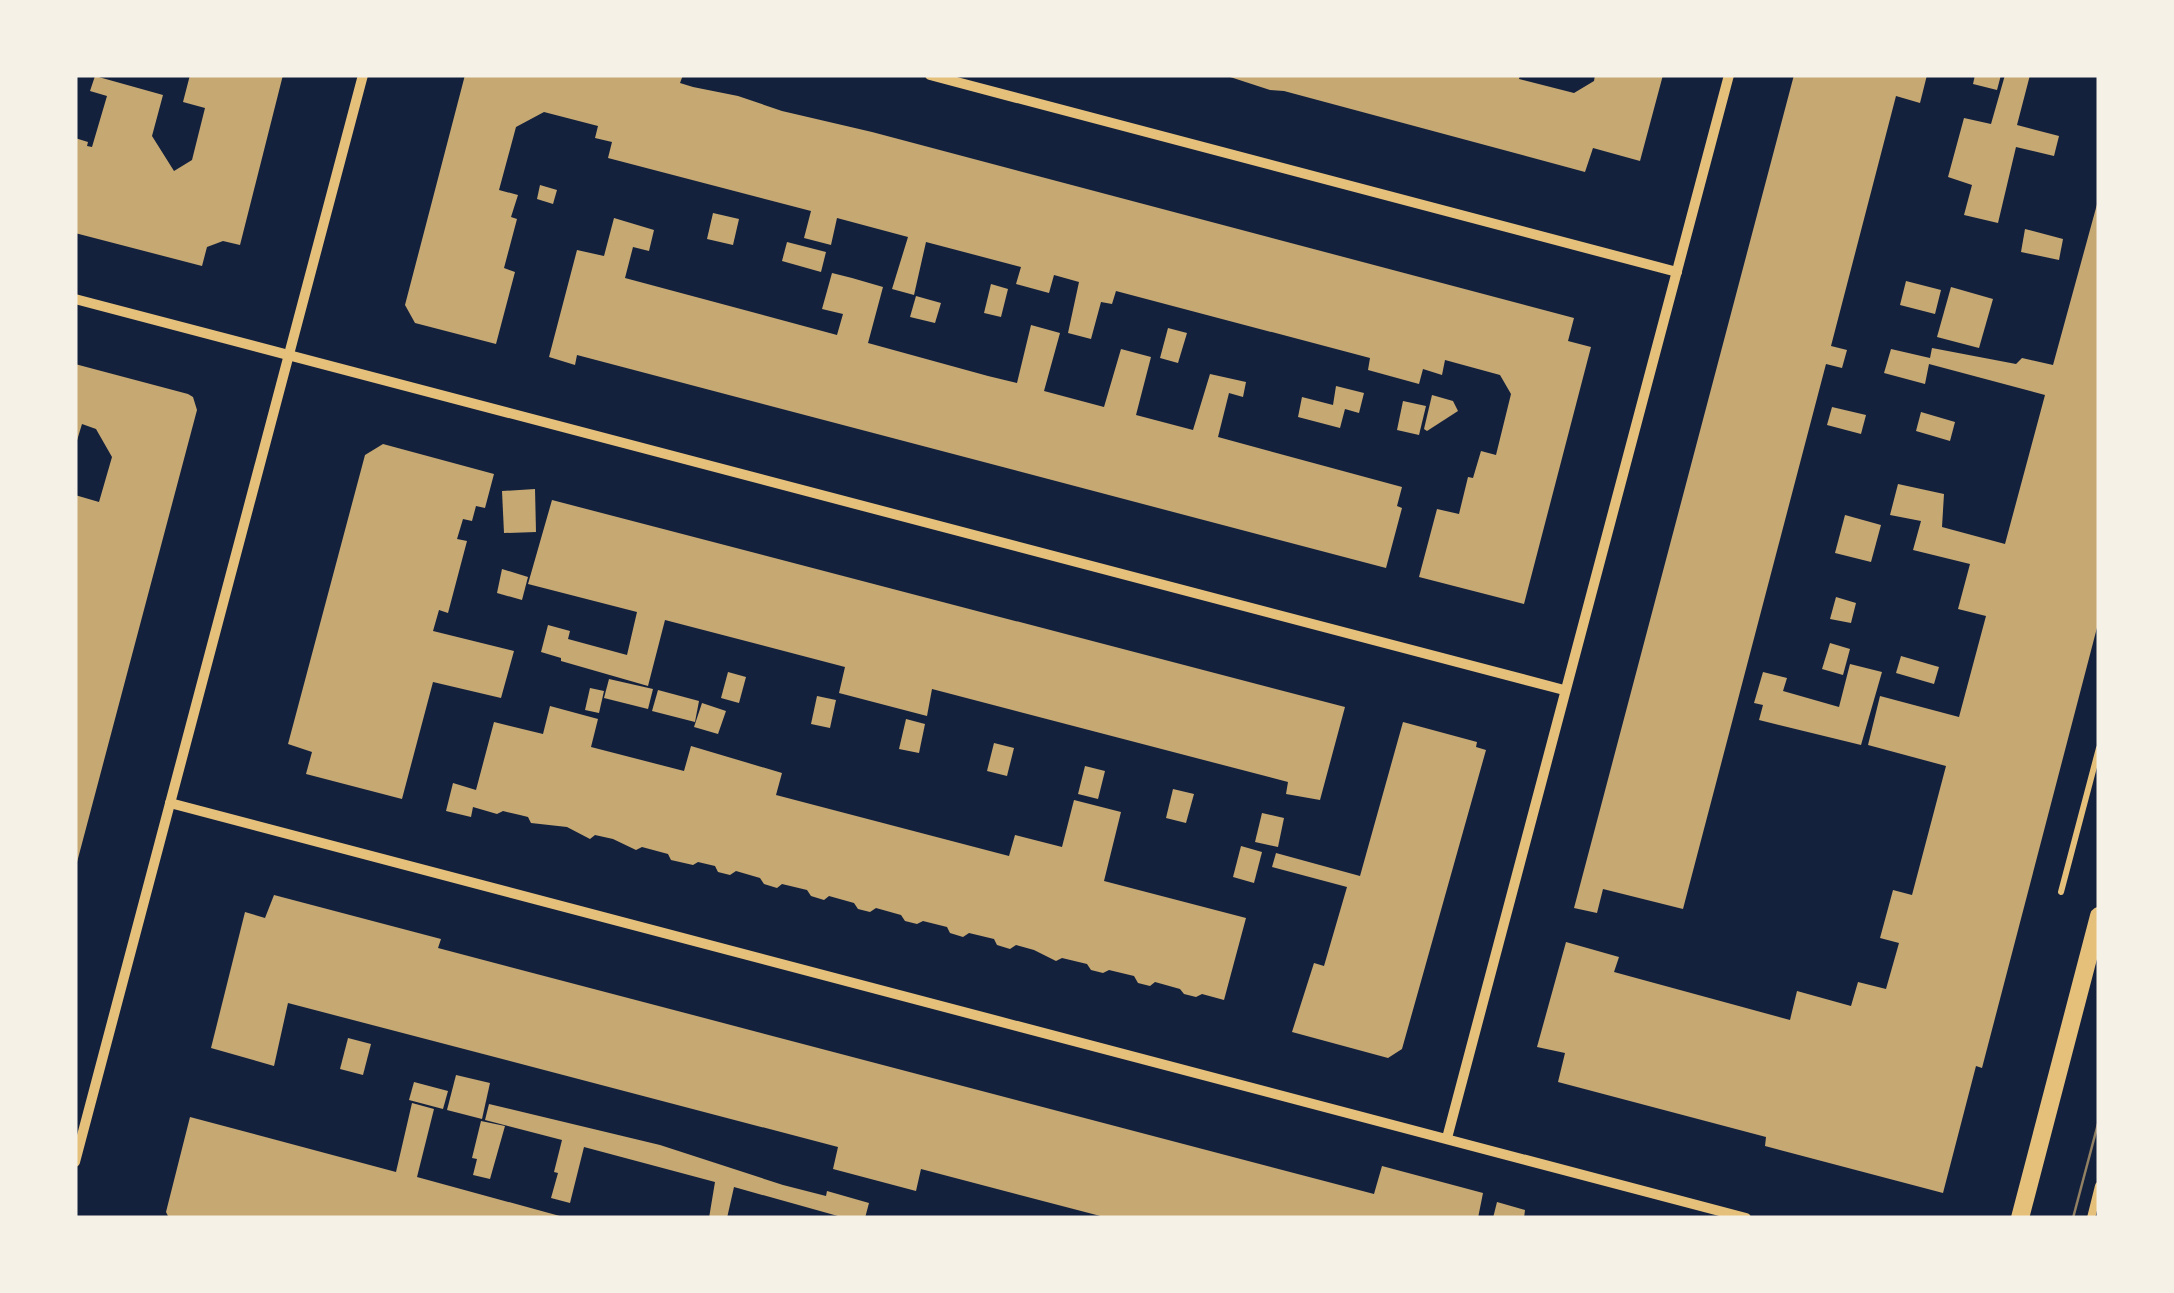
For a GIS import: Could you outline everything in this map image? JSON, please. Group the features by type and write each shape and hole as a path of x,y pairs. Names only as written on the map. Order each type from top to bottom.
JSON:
{"street":[{"path":"75,1162 363,75"},
{"path":"930,75 1676,272"},
{"path":"1447,1138 1729,75"},
{"path":"75,299 1564,690"},
{"path":"170,803 1746,1218"},
{"path":"2020,1218 2099,916"}],"lane":[{"path":"2091,1218 2099,1186"}],"building":[{"path":"190,75 283,75 240,245 223,241 207,247 202,266 75,233 75,138 92,147 107,96 90,91 95,76 163,95 152,136 174,171 192,160 205,108 183,102"},
{"path":"465,75 683,75 680,83 693,87 1574,318 1568,341 1591,347 1524,604 1419,577 1437,509 1459,514 1468,477 1473,478 1481,451 1496,455 1511,394 1500,375 1445,360 1442,375 1423,369 1419,384 1368,370 1370,358 1116,291 1112,304 1101,302 1091,339 1068,333 1079,282 1054,275 1049,293 1016,284 1021,267 926,242 914,295 892,289 908,237 837,218 831,245 804,238 811,211 608,158 612,142 595,138 598,126 544,112 516,127 499,190 518,195 511,217 517,219 504,268 515,272 496,344 415,323 405,305"},
{"path":"1224,75 1520,75 1519,79 1574,93 1594,81 1595,75 1663,75 1640,161 1593,148 1585,172"},
{"path":"1794,75 1927,75 1920,103 1896,96 1831,346 1847,350 1842,368 1826,364 1683,909 1603,889 1597,913 1574,908"},
{"path":"1975,75 2001,75 1997,90 1973,84"},
{"path":"2005,75 2030,75 2017,125 2059,136 2054,156 2016,147 1998,223 1964,215 1972,185 1948,177 1964,118 1991,124"},
{"path":"540,185 557,190 553,204 537,199"},
{"path":"2099,197 2099,620 1982,1068 1976,1066 1943,1193 1765,1146 1766,1137 1558,1082 1565,1053 1537,1047 1566,942 1619,957 1614,972 1790,1020 1797,991 1851,1006 1858,982 1886,989 1899,943 1880,938 1893,890 1912,895 1946,766 1868,745 1880,696 1959,717 1986,616 1958,609 1970,564 1913,550 1921,521 1890,515 1898,484 1944,494 1942,527 2005,544 2045,395 1929,364 1925,384 1884,373 1891,349 1930,358 1932,348 2016,364 2022,358 2053,365"},
{"path":"713,213 739,219 733,245 707,239"},
{"path":"614,218 654,230 649,251 633,247 625,278 837,335 843,314 822,309 832,273 852,278 883,287 868,343 988,376 1017,383 1031,325 1060,333 1044,391 1104,407 1121,349 1151,357 1136,415 1193,430 1210,374 1246,382 1243,397 1229,393 1218,437 1402,487 1397,506 1402,508 1386,568 577,355 575,365 549,357 577,250 604,256"},
{"path":"2025,229 2063,239 2059,260 2021,252"},
{"path":"787,242 826,252 821,272 782,261"},
{"path":"1906,281 1941,290 1935,314 1900,305"},
{"path":"991,284 1008,289 1001,317 984,313"},
{"path":"1951,287 1993,299 1979,348 1937,337"},
{"path":"916,296 941,303 935,323 910,317"},
{"path":"1168,328 1187,333 1178,363 1160,358"},
{"path":"75,364 188,394 197,410 76,866 75,495 99,502 112,457 96,429 82,424 75,447"},
{"path":"1336,386 1364,393 1359,413 1345,409 1340,428 1298,417 1302,397 1333,405"},
{"path":"1432,395 1453,401 1458,411 1427,431 1424,429"},
{"path":"1403,401 1426,406 1419,435 1397,430"},
{"path":"1832,407 1866,415 1861,434 1827,425"},
{"path":"1921,412 1955,422 1950,441 1916,431"},
{"path":"383,444 494,474 485,508 476,506 472,521 463,519 457,539 467,541 448,613 439,610 433,631 514,651 501,698 433,682 402,799 306,774 312,752 288,744 365,455"},
{"path":"535,489 536,532 504,533 502,491"},
{"path":"552,500 1345,707 1320,800 1286,794 1288,782 932,689 927,716 839,693 845,667 665,620 648,686 561,661 541,652 548,625 570,631 568,639 627,655 637,612 528,584"},
{"path":"1845,515 1881,525 1871,562 1835,553"},
{"path":"502,569 528,577 522,600 497,593"},
{"path":"1836,597 1856,603 1851,623 1830,619"},
{"path":"1830,643 1850,649 1843,675 1822,669"},
{"path":"1901,656 1939,667 1934,684 1896,673"},
{"path":"1850,664 1882,672 1861,745 1759,720 1763,705 1754,703 1763,672 1787,678 1783,691 1839,707"},
{"path":"728,672 746,677 739,703 721,698"},
{"path":"609,679 653,689 648,709 604,698"},
{"path":"590,688 604,691 599,713 585,710"},
{"path":"658,690 699,701 695,722 652,711"},
{"path":"817,696 836,700 830,728 811,724"},
{"path":"702,703 726,711 718,734 694,727"},
{"path":"550,706 598,719 591,747 684,771 691,746 782,773 776,795 1009,856 1015,835 1062,847 1074,800 1121,812 1104,881 1246,918 1224,1000 1184,994 1180,989 1155,982 1150,986 1138,983 1134,976 1091,970 1087,964 1062,958 1056,961 1016,945 1010,949 997,945 994,939 969,933 963,937 950,933 947,927 905,921 901,915 876,908 870,912 858,909 854,903 829,896 824,900 811,896 807,890 782,884 777,888 764,884 760,878 736,871 730,875 718,872 715,866 698,862 693,865 671,860 668,854 642,847 636,850 613,839 595,835 590,839 567,827 531,823 528,817 520,815 473,807 471,817 446,811 453,783 476,790 494,722 543,734"},
{"path":"906,719 925,724 919,753 899,749"},
{"path":"1403,722 1477,742 1476,747 1486,750 1402,1049 1388,1058 1292,1032 1314,963 1324,966 1347,887 1272,867 1276,853 1360,876"},
{"path":"994,743 1014,748 1007,776 987,771"},
{"path":"1085,766 1105,771 1098,799 1078,794"},
{"path":"1173,789 1194,794 1186,823 1166,818"},
{"path":"1262,813 1284,818 1278,847 1255,842"},
{"path":"1241,846 1262,852 1254,883 1233,877"},
{"path":"274,895 441,939 438,948 1374,1194 1382,1166 1483,1193 1478,1218 1108,1218 921,1169 916,1191 833,1169 838,1147 288,1003 274,1066 211,1048 245,912 265,918"},
{"path":"348,1038 371,1044 363,1075 340,1069"},
{"path":"456,1075 490,1083 482,1119 447,1110"},
{"path":"414,1082 448,1091 443,1109 409,1100"},
{"path":"412,1103 434,1109 417,1177 567,1218 169,1218 166,1212 190,1117 396,1172"},
{"path":"489,1104 660,1145 783,1185 826,1196 827,1191 869,1203 865,1218 845,1218 734,1187 727,1218 709,1218 715,1182 584,1147 570,1203 551,1198 562,1140 485,1120"},
{"path":"481,1121 505,1126 490,1179 473,1175 477,1159 472,1158"},
{"path":"1497,1202 1525,1210 1524,1218 1493,1218"}],"tram line":[{"path":"2073,1218 2099,1120"}]}
